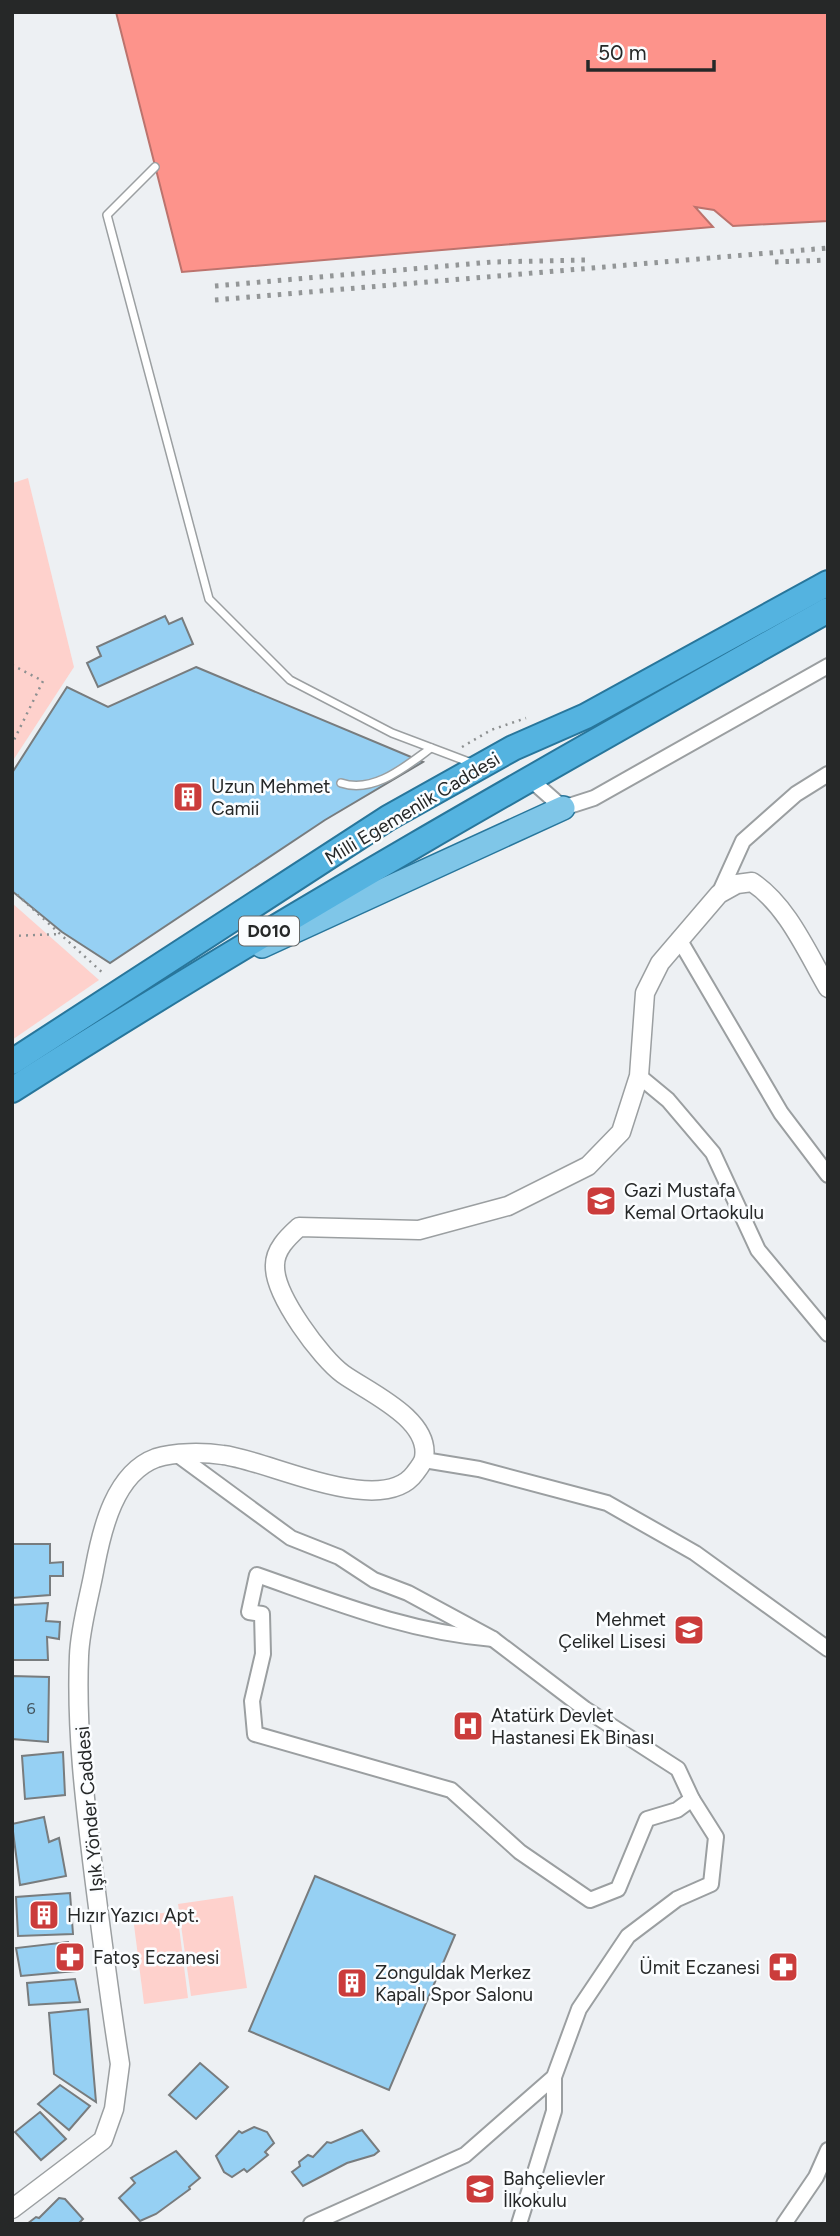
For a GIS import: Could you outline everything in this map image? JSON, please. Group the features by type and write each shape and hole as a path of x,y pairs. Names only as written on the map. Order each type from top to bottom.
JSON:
{"highway":[{"name":"Milli Egemenlik Caddesi","path":"12,1062 388,817 513,748 586,716 828,583"},
{"name":"Milli Egemenlik Caddesi","path":"12,1090 195,976 498,796 828,610"},
{"path":"513,748 530,779"},
{"path":"480,766 498,796"}],"main road":[{"path":"498,796 519,813 558,809"},
{"path":"195,976 323,920 409,876 558,809"}],"street":[{"path":"530,779 558,809 594,798 828,666"},
{"path":"828,774 796,794 743,841 719,894 660,963 645,993 639,1076 621,1132 589,1166 533,1195 464,1220 419,1230 299,1227 283,1242 274,1267 283,1295 304,1328 341,1372 384,1398 410,1421 424,1444 424,1460 479,1469 607,1503 695,1553 828,1649"},
{"path":"719,894 737,884 752,882 765,891 828,988"},
{"path":"679,939 781,1113 828,1175"},
{"path":"639,1076 668,1100 713,1153 758,1250 828,1334"},
{"name":"Işık Yönder Caddesi","path":"12,2209 103,2140 114,2109 120,2064 81,1772 79,1654 103,1527 114,1502 132,1476 155,1458 222,1454 353,1490 394,1488 411,1478 424,1460"},
{"path":"178,1455 291,1538 339,1557 373,1580 420,1599 493,1639 585,1709 678,1769 692,1799 716,1837 711,1884 677,1899 628,1936 579,2009 554,2077 554,2111 519,2224"},
{"path":"493,1639 445,1635 367,1615 257,1575 249,1612 262,1614 265,1637 251,1701 256,1734 404,1774 451,1790 520,1852 590,1900 618,1889 647,1819 677,1810 692,1799"},
{"path":"311,2224 465,2155 554,2077"},
{"path":"784,2224 816,2177 828,2150"}],"lane":[{"path":"155,167 107,215 209,598 290,680 392,733 480,766"},
{"path":"341,783 370,785 402,769 431,748"}],"path":[{"path":"12,664 43,681 12,744"},
{"path":"12,890 108,978"},
{"path":"12,936 61,934"}],"shaded area":[{"path":"116,12 828,12 828,221 733,226 714,210 695,207 713,227 182,272"},
{"path":"28,478 74,667 12,762 13,483"},
{"path":"12,903 99,980 12,1040"},
{"path":"233,1896 247,1988 191,1996 178,1904"},
{"path":"177,1911 188,1998 144,2004 133,1917"}],"building":[{"path":"165,616 169,624 182,618 193,644 98,687 87,663 101,656 97,647"},
{"name":"Uzun Mehmet Camii","path":"196,667 423,762 325,820 110,963 62,932 12,891 12,773 67,687 108,707"},
{"path":"12,1544 50,1544 50,1563 63,1562 63,1576 50,1576 50,1595 12,1598"},
{"path":"48,1603 46,1621 60,1622 59,1639 47,1637 48,1660 12,1660 12,1605"},
{"path":"12,1676 49,1677 48,1742 12,1739"},
{"path":"63,1752 65,1795 25,1799 22,1756"},
{"path":"44,1817 49,1842 59,1838 66,1876 20,1885 12,1824"},
{"name":"Zonguldak Merkez Kapalı Spor Salonu","path":"315,1876 455,1935 389,2090 249,2031"},
{"name":"Hızır Yazıcı Apt.","path":"70,1893 73,1934 18,1936 16,1897"},
{"path":"68,1942 75,1971 21,1976 16,1948"},
{"path":"75,1979 80,2002 29,2005 27,1983"},
{"path":"88,2009 96,2102 54,2074 49,2013"},
{"path":"200,2063 228,2087 196,2119 169,2095"},
{"path":"60,2085 90,2106 69,2130 38,2104"},
{"path":"40,2112 66,2139 41,2160 15,2132"},
{"path":"254,2127 267,2132 274,2143 265,2152 268,2155 247,2172 244,2169 232,2177 224,2172 216,2156 239,2131 242,2133"},
{"path":"362,2130 379,2151 374,2155 347,2163 303,2186 292,2172 300,2166 299,2162 308,2155 313,2157 327,2142 331,2143"},
{"path":"176,2151 200,2178 190,2189 156,2214 140,2221 119,2198 135,2183 131,2178"},
{"path":"59,2198 65,2199 83,2219 78,2224 27,2224 36,2217 39,2218"}],"railway":[{"path":"215,300 828,248"},
{"path":"215,286 492,262 586,260"},
{"path":"775,262 828,260"}],"place":[{"name":"Uzun Mehmet Camii","path":"188,797"},
{"name":"Gazi Mustafa Kemal Ortaokulu","path":"601,1201"},
{"name":"Mehmet Çelikel Lisesi","path":"689,1630"},
{"name":"Atatürk Devlet Hastanesi Ek Binası","path":"468,1726"},
{"name":"Hızır Yazıcı Apt.","path":"44,1915"},
{"name":"Fatoş Eczanesi","path":"70,1957"},
{"name":"Ümit Eczanesi","path":"783,1967"},
{"name":"Zonguldak Merkez Kapalı Spor Salonu","path":"352,1983"},
{"name":"Bahçelievler İlkokulu","path":"480,2189"}]}
